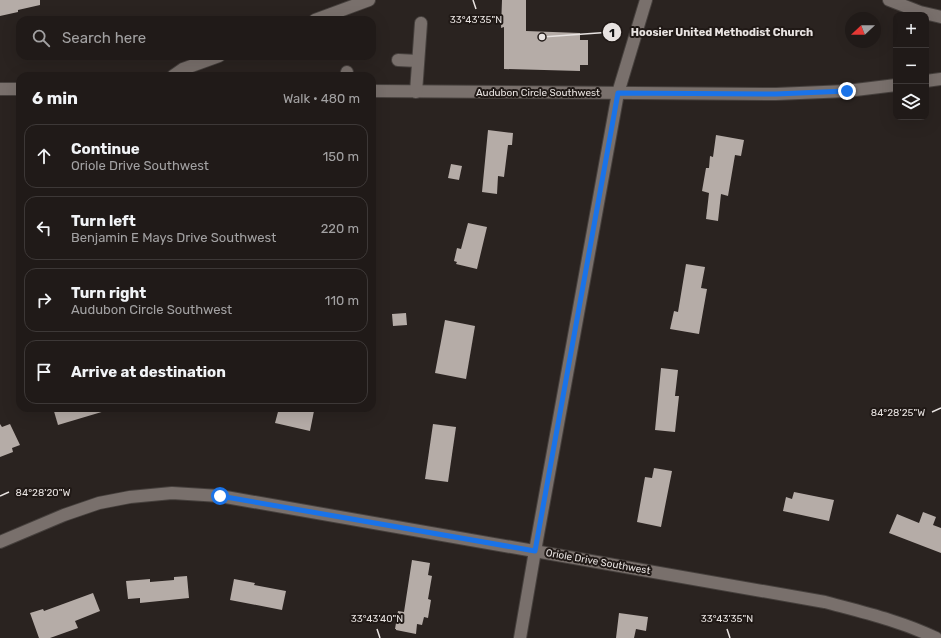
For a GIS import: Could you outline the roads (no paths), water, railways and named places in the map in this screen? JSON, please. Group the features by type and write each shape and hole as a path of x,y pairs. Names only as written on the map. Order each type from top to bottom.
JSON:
{"street":[{"path":"326,16 369,0"},
{"path":"520,638 618,93 646,0"},
{"path":"890,0 920,12 941,17"},
{"path":"416,92 421,22"},
{"path":"179,72 207,60"},
{"path":"398,60 418,61"},
{"path":"929,81 941,80"},
{"name":"Audubon Circle Southwest","path":"376,91 776,94 847,91 893,85"},
{"path":"0,89 16,89"},
{"name":"Oriole Drive Southwest","path":"0,542 64,515 99,503 130,497 172,493 220,496 824,602 875,615 924,632 936,638"}],"place":[{"name":"Hoosier United Methodist Church","path":"542,37"}]}
